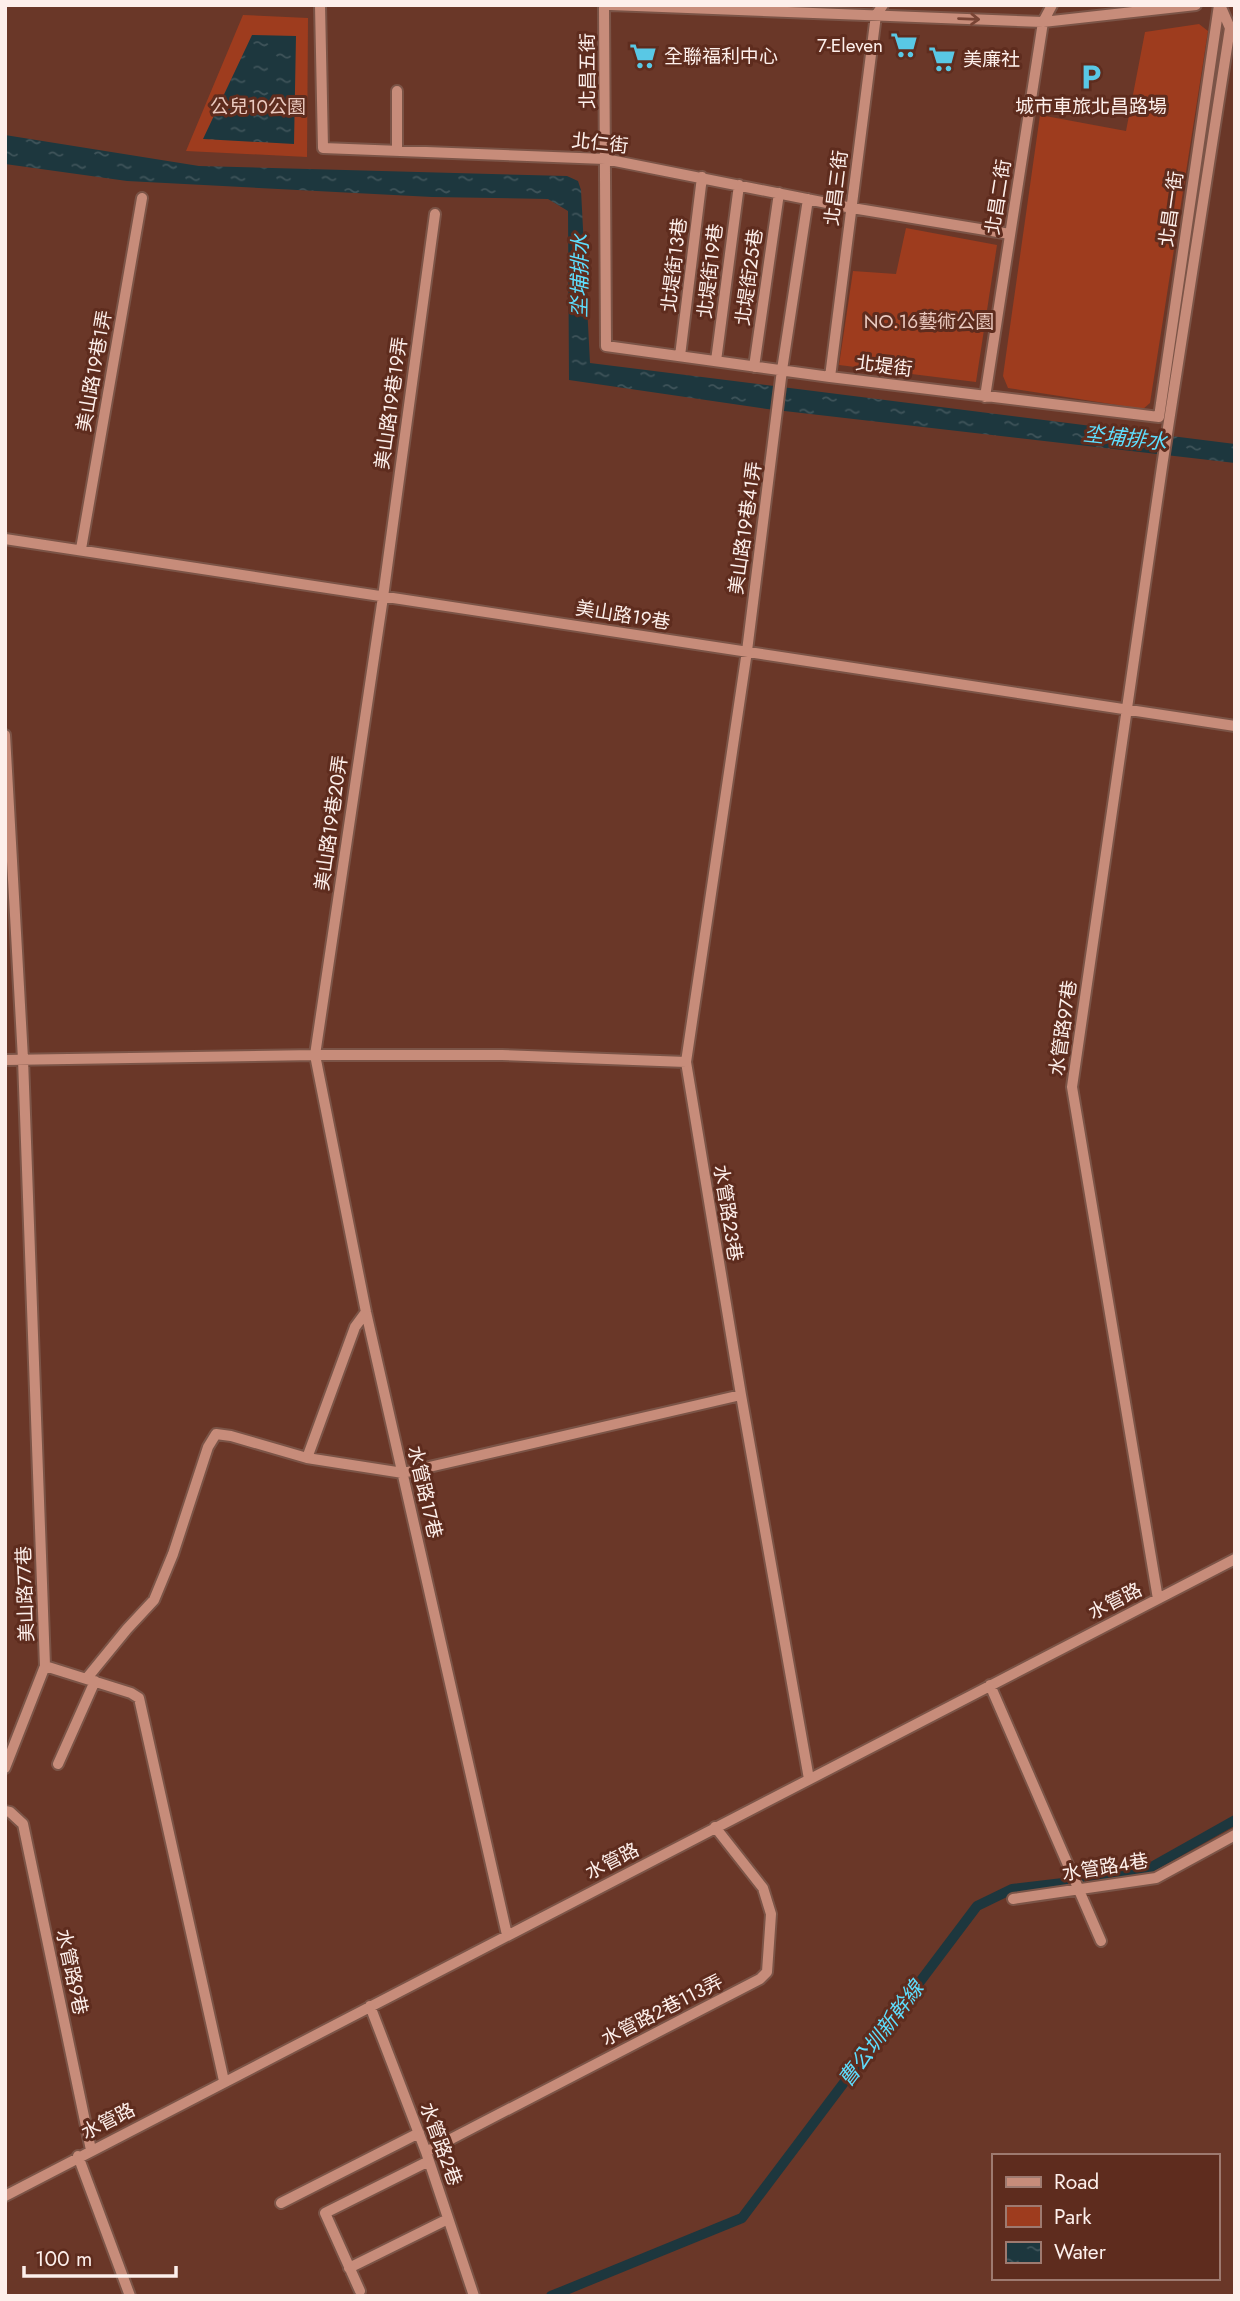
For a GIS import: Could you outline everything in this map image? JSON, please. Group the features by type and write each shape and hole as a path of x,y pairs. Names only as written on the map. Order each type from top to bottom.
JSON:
{"street":[{"name":"北仁街","path":"320,5 323,148 605,159 852,208 1010,234"},
{"name":"北昌五街","path":"604,5 606,346"},
{"path":"611,5 1043,22 1196,5"},
{"name":"北昌三街","path":"830,377 876,15 883,5"},
{"name":"北昌二街","path":"985,397 1043,22 1052,5"},
{"name":"北昌一街","path":"1163,460 1163,419 1219,5"},
{"path":"397,91 397,151"},
{"name":"北堤街13巷","path":"680,356 702,177"},
{"name":"北堤街19巷","path":"716,361 739,185"},
{"name":"北堤街25巷","path":"754,366 779,193"},
{"name":"美山路19巷1弄","path":"81,550 142,198"},
{"name":"美山路19巷41弄","path":"747,651 782,375 808,199"},
{"name":"美山路19巷19弄","path":"383,597 435,214"},
{"name":"北堤街","path":"606,346 754,366 782,375 830,377 1163,419"},
{"name":"水管路97巷","path":"1158,1599 1072,1087 1163,460"},
{"name":"美山路19巷","path":"5,539 1235,726"},
{"name":"美山路19巷20弄","path":"314,1055 383,597"},
{"name":"水管路23巷","path":"747,651 686,1062 809,1779"},
{"name":"美山路77巷","path":"5,735 23,1059 45,1666 5,1768"},
{"name":"水管路17巷","path":"314,1055 366,1312 506,1935"},
{"path":"5,1060 502,1055 686,1062"},
{"path":"307,1458 355,1326 366,1312"},
{"path":"58,1764 91,1679 127,1629 154,1600 173,1554 208,1447 216,1434 307,1458 403,1473 741,1395"},
{"name":"水管路","path":"5,2196 1235,1559"},
{"name":"美山路77巷","path":"45,1666 91,1679 139,1698 224,2081"},
{"name":"水管路4巷","path":"990,1685 1101,1941"},
{"name":"水管路9巷","path":"5,1811 10,1812 23,1824 91,2150"},
{"name":"水管路2巷113弄","path":"428,2157 760,1979 767,1972 771,1914 762,1888 715,1828"},
{"name":"水管路4巷","path":"1013,1899 1156,1878 1235,1835"},
{"name":"水管路2巷","path":"370,2006 428,2157 474,2296"},
{"path":"281,2203 419,2133"},
{"path":"78,2156 130,2296"},
{"path":"360,2291 325,2213 428,2157"},
{"path":"349,2268 448,2219"}],"green space":[{"name":"公兒10公園","path":"243,15 308,18 307,157 186,151"},
{"path":"1199,24 1208,31 1150,403 1143,409 1008,388 1003,376 1040,115 1126,131 1145,32"},
{"name":"NO.16藝術公園","path":"906,228 997,245 976,382 839,365 853,271 896,274"}],"water":[{"path":"252,35 296,36 294,144 203,139"},
{"name":"坔埔排水","path":"5,135 199,166 567,176 578,181 581,190 590,363 1235,444 1235,463 767,409 569,380 568,211 548,199 432,197 127,181 5,164"}],"waterway":[{"name":"曹公圳新幹線","path":"551,2296 742,2218 977,1906 1012,1889 1139,1874 1235,1820"}],"place":[{"name":"7-Eleven","path":"904,45"},
{"name":"全聯福利中心","path":"643,56"},
{"name":"美廉社","path":"942,59"},
{"name":"城市車旅北昌路場","path":"1091,77"}]}
